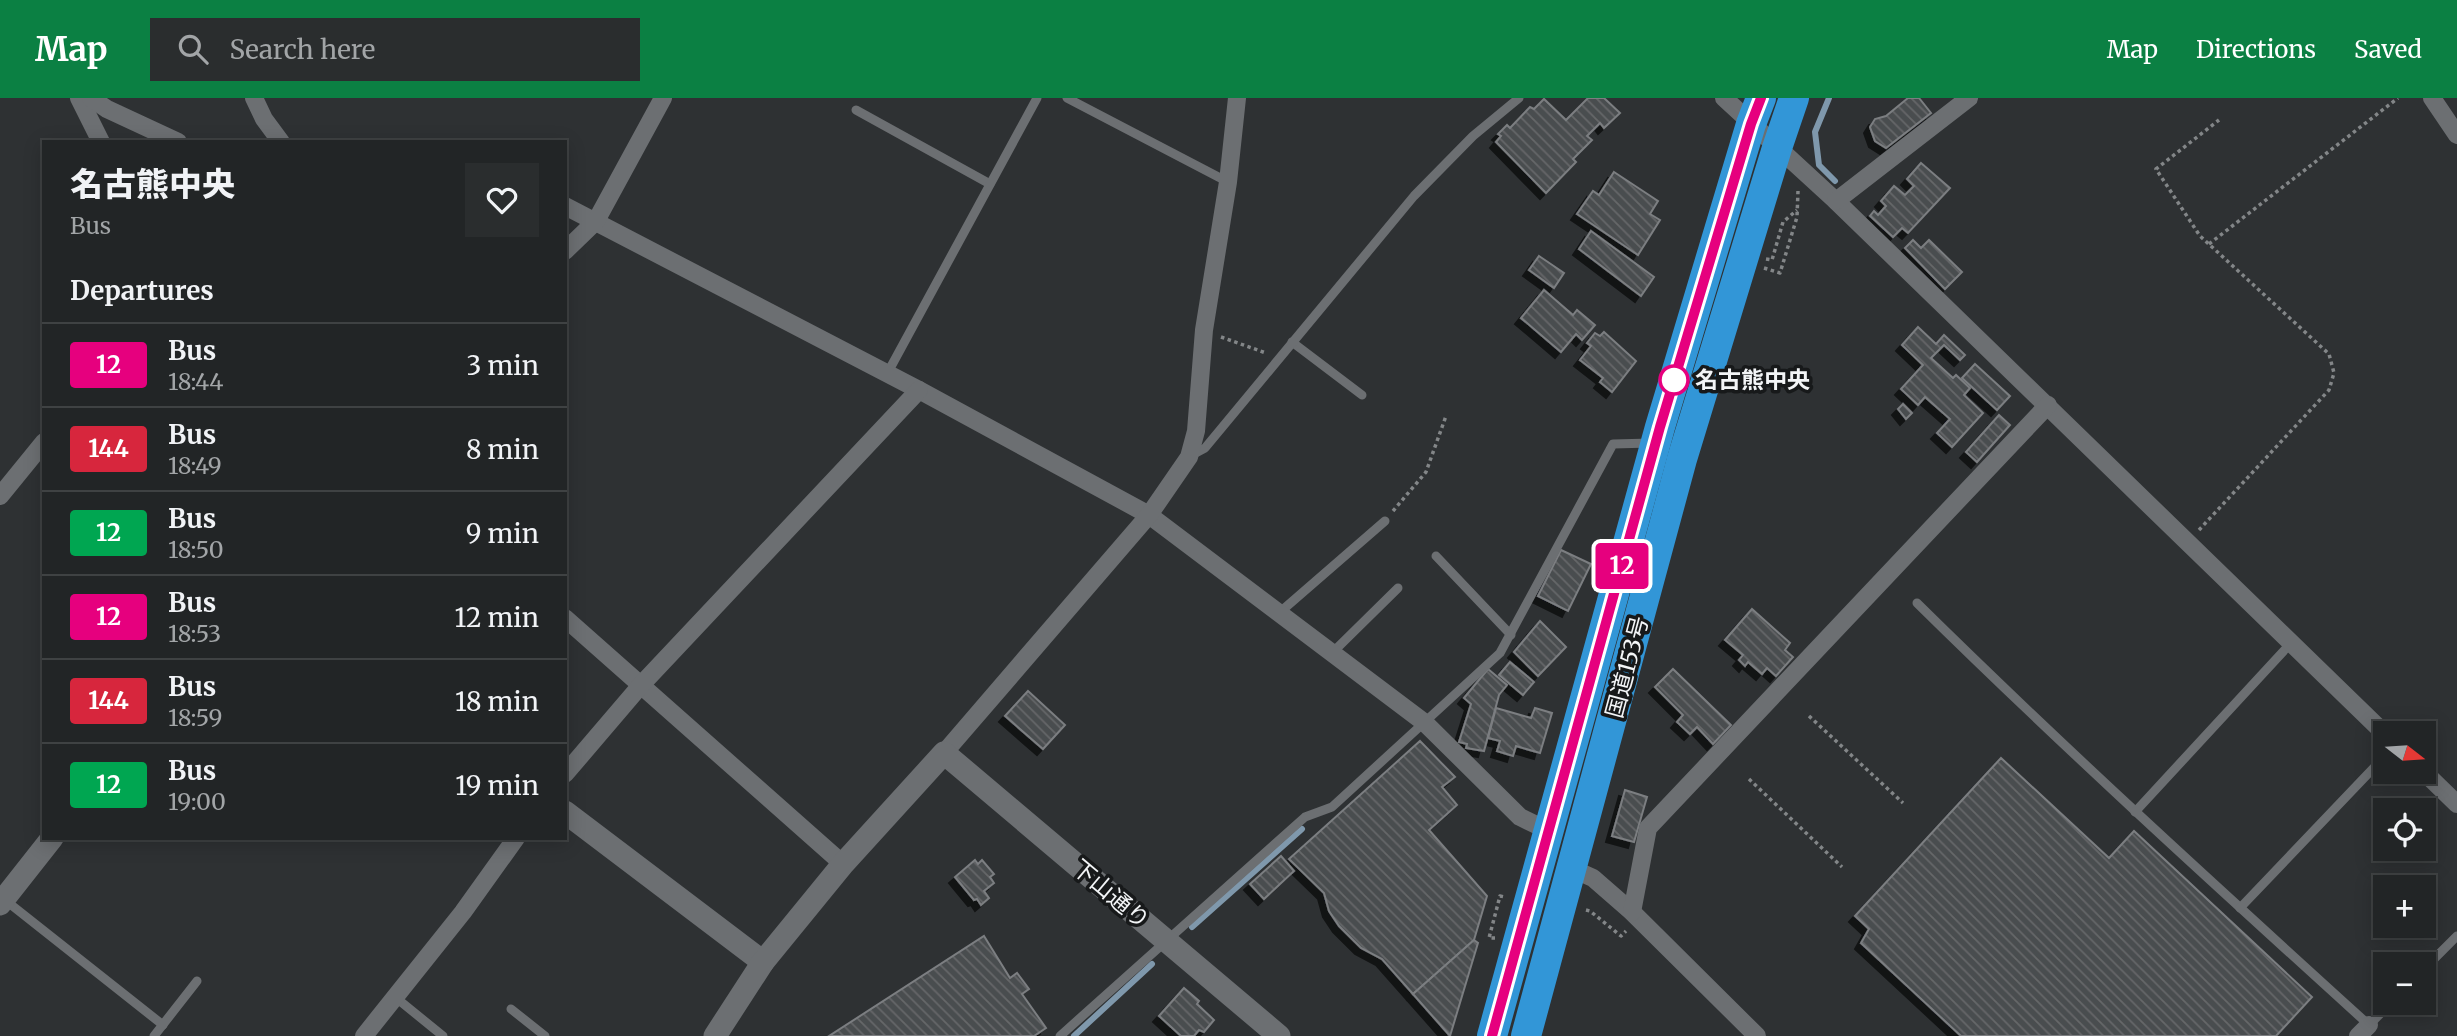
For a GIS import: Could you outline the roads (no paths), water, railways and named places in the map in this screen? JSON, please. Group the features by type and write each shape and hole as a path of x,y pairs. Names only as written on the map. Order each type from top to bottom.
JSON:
{"highway":[{"name":"国道153号","path":"1526,1036 1682,459 1794,98"},
{"name":"国道153号","path":"1492,1036 1656,443 1756,111"}],"street":[{"path":"79,98 100,140"},
{"path":"91,98 107,109 174,140"},
{"path":"254,98 264,119 280,140"},
{"path":"567,249 596,221 663,98"},
{"path":"722,1033 762,962 842,864 944,753 1149,515 1188,457 1196,431 1204,330 1228,181 1237,98"},
{"path":"1724,98 1756,111 1777,148 1836,201 2048,405 2373,722"},
{"path":"1836,201 1969,98"},
{"path":"2432,98 2457,135"},
{"path":"567,207 919,390 1149,515 1425,723 1520,817 1549,831"},
{"path":"567,772 641,685 919,390"},
{"path":"1625,918 1647,828 2048,405"},
{"path":"0,496 42,444"},
{"path":"567,620 842,864"},
{"name":"下山通り","path":"944,753 1279,1036"},
{"path":"2436,784 2457,804"},
{"path":"567,814 762,962"},
{"path":"2,902 50,840"},
{"path":"364,1036 463,912 515,840"},
{"path":"1573,869 1593,878 1625,918 1757,1036"}],"lane":[{"path":"887,374 1037,98"},
{"path":"1067,98 1228,181"},
{"path":"1188,457 1205,449 1414,196 1473,136 1519,98"},
{"path":"856,110 990,184"},
{"path":"1292,342 1362,395"},
{"path":"1060,1036 1305,817 1332,807 1500,653 1613,444 1656,443"},
{"path":"1279,613 1385,521"},
{"path":"1436,556 1511,635"},
{"path":"1332,653 1398,588"},
{"path":"1917,603 2008,693 2240,908 2363,1030 2379,1015"},
{"path":"2135,812 2291,643"},
{"path":"2240,908 2373,769"},
{"path":"2,902 163,1025"},
{"path":"2436,958 2457,936"},
{"path":"154,1036 197,981"},
{"path":"395,998 443,1036"},
{"path":"511,1009 545,1036"}],"waterway":[{"path":"1829,98 1815,132 1819,165 1835,181"},
{"path":"1192,927 1302,829"},
{"path":"1074,1036 1152,964"}],"place":[{"name":"名古熊中央","path":"1674,380"}]}
